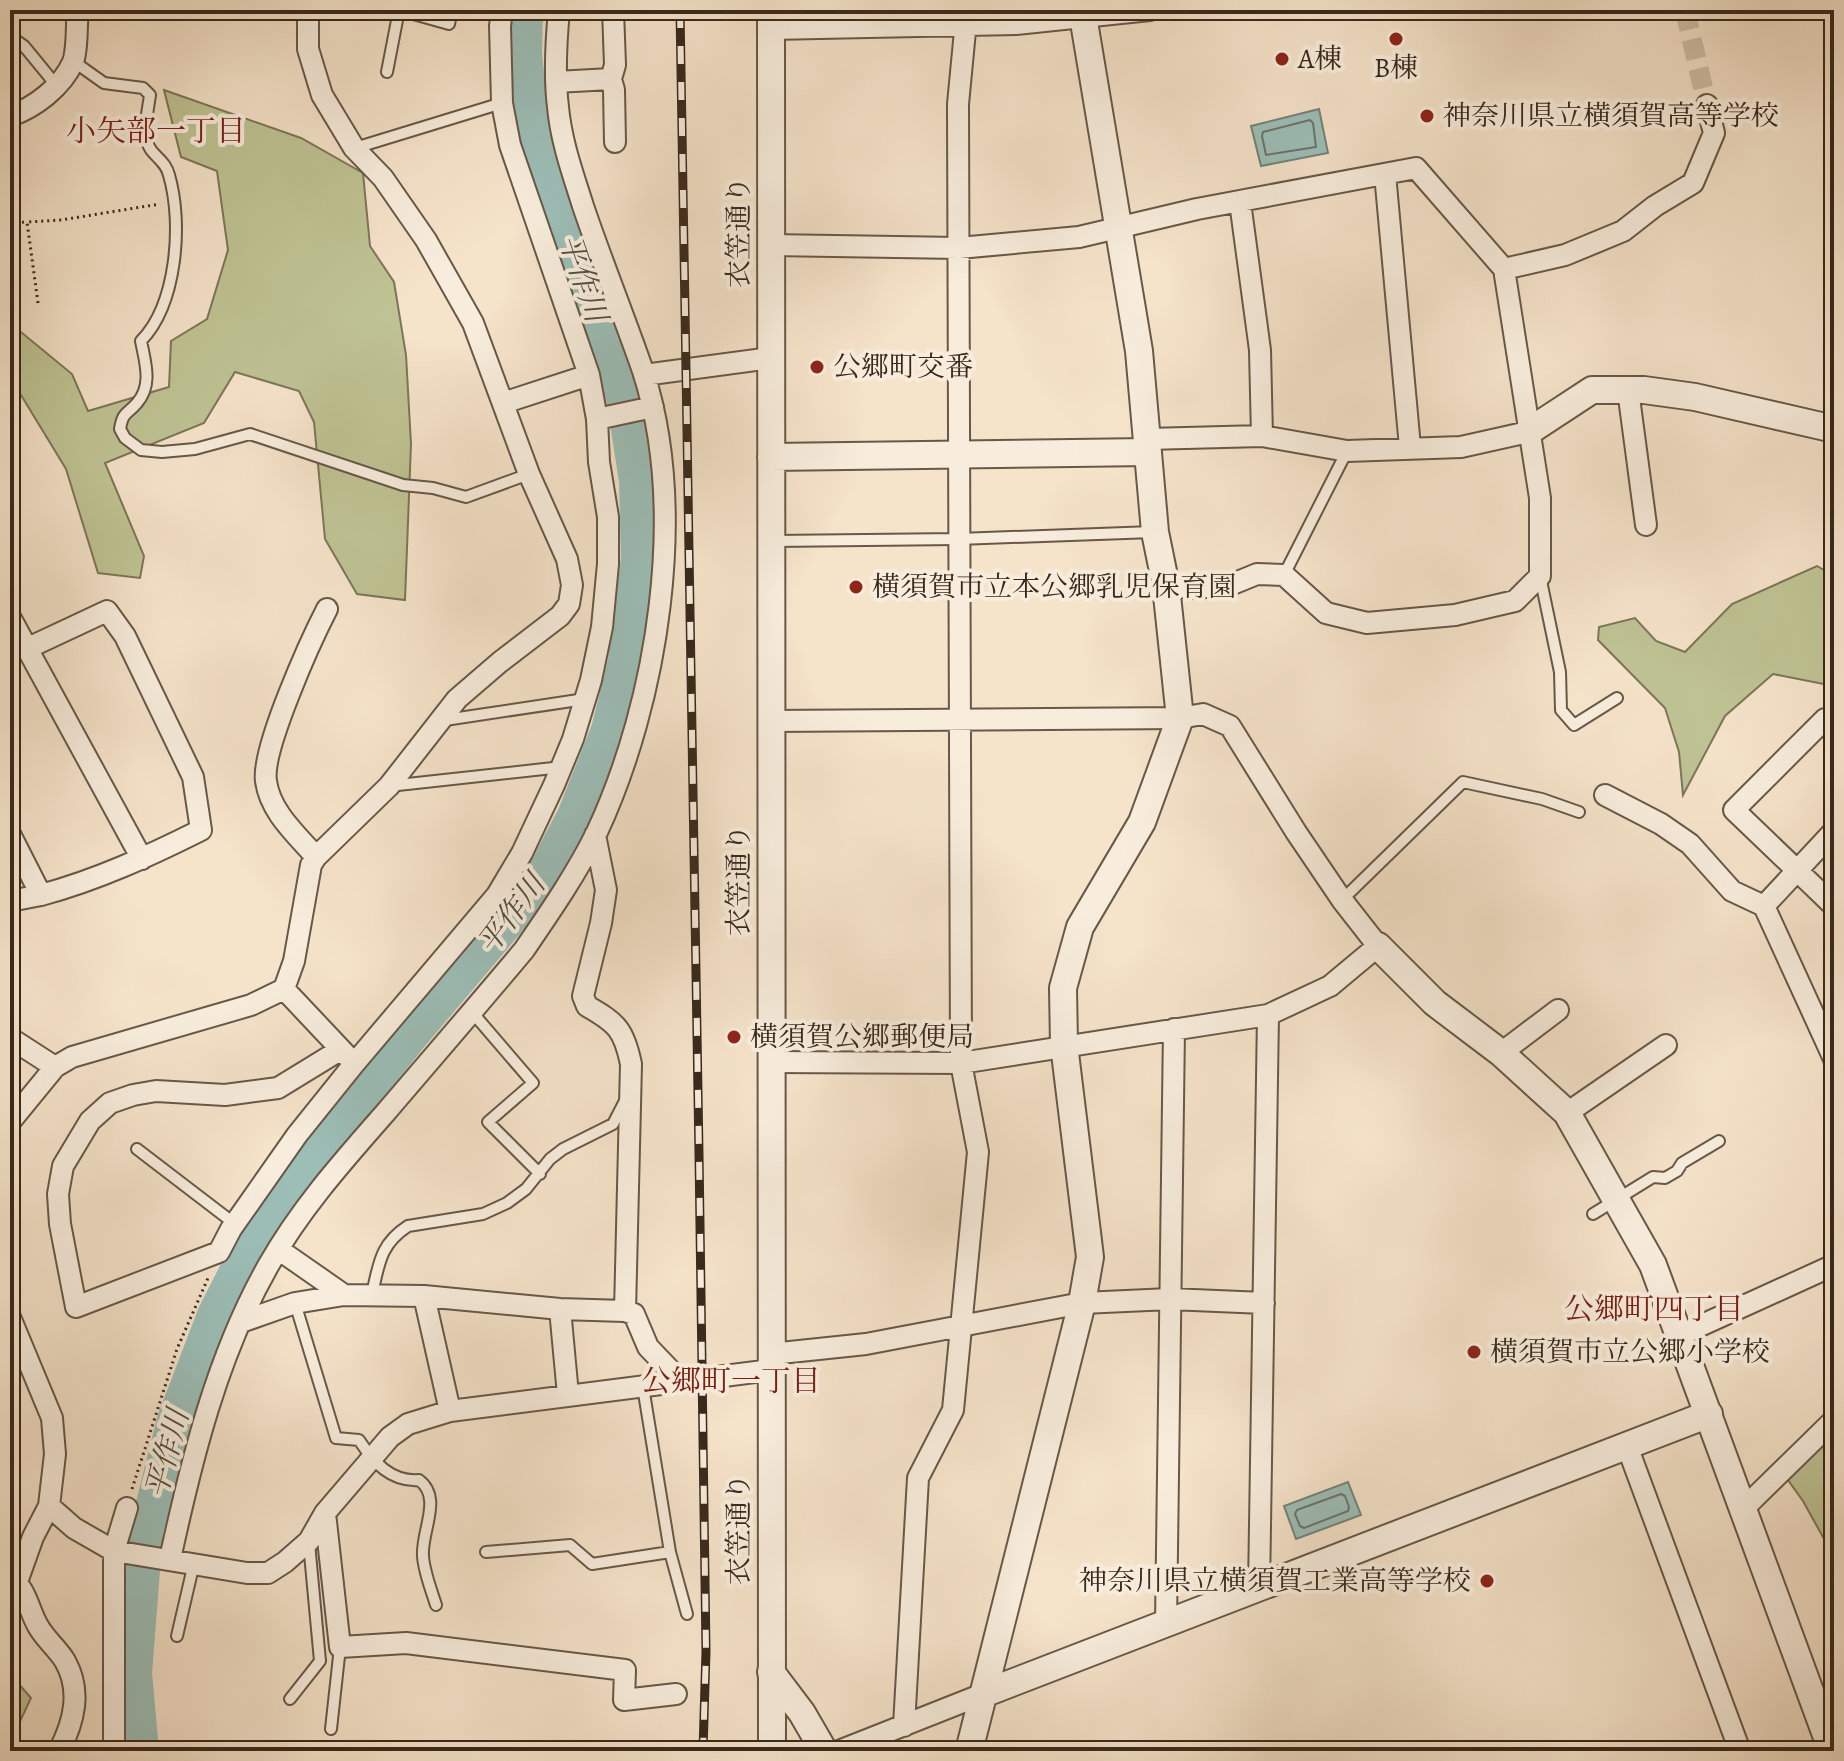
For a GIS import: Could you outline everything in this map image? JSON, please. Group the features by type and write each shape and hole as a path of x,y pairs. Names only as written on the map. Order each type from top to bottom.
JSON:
{"street":[{"path":"10,116 31,109 56,85 73,61 78,10"},
{"path":"10,1122 55,1067 72,1057 251,1005 284,989 294,961 311,865 316,857 389,786 439,721 468,690 560,616 569,604 572,585 567,559 529,474 473,323 450,278 383,178 354,148 322,95 308,49 308,10"},
{"path":"347,1057 278,1088 225,1095 156,1091 133,1095 110,1103 90,1121 63,1166 58,1194 60,1224 76,1307 219,1252 347,1057 497,895 522,853 562,767 585,699 602,627 608,564 608,517 599,462 599,419 589,375 510,145 502,103 502,10"},
{"path":"170,1559 186,1485 215,1385 241,1322 278,1249 329,1176 524,950 595,835 632,743 661,606 663,520 659,438 644,375 562,136 556,82 559,10"},
{"path":"613,10 615,65 611,79 615,142"},
{"path":"771,19 967,18 1150,10"},
{"path":"969,1751 1082,1303 1090,1257 1064,1045 1063,988 1080,927 1142,822 1180,718 1166,586 1155,532 1139,351 1083,14"},
{"path":"904,1726 918,1478 953,1410 978,1152 961,1063 958,104 967,18"},
{"name":"衣笠通り","path":"771,19 772,1751"},
{"path":"556,82 611,79"},
{"path":"1504,269 1565,255 1623,231 1655,206 1693,183 1714,133 1707,105"},
{"path":"771,245 959,248 1079,237 1416,168 1504,269 1540,498 1540,576 1515,601 1455,615 1367,623 1326,613 1284,575 1257,574 1235,583 1197,588 1166,586"},
{"path":"1385,174 1410,447"},
{"path":"1240,202 1260,350 1262,436"},
{"path":"644,375 771,358"},
{"path":"503,403 589,375"},
{"path":"771,457 958,455 1147,446 1262,436 1347,451 1461,447 1528,432 1592,390 1628,390 1695,397 1833,424"},
{"path":"1628,390 1646,525"},
{"path":"599,419 650,408"},
{"path":"316,857 281,818 266,782 266,772 267,761 307,648 327,609"},
{"path":"10,901 72,887 142,859 201,830 193,777 125,636 107,611 28,648"},
{"path":"10,617 142,859"},
{"path":"771,721 1180,718 1203,714 1230,726 1342,900 1378,946 1435,1003 1501,1053 1567,1113 1653,1265 1830,1736"},
{"path":"1834,729 1825,719 1734,810 1834,906"},
{"path":"1605,795 1680,837 1732,891 1764,906 1834,1059"},
{"path":"1764,906 1834,831"},
{"path":"10,834 41,895"},
{"path":"595,835 606,890 583,996 587,1006 619,1027 629,1055 632,1088 625,1311"},
{"path":"771,1062 961,1063 1268,1015 1330,986 1378,946"},
{"path":"284,989 347,1057"},
{"path":"1501,1053 1558,1010"},
{"path":"1259,1589 1268,1015"},
{"path":"1166,1624 1174,1029"},
{"path":"10,1038 55,1067"},
{"path":"1567,1113 1666,1045"},
{"path":"278,1249 344,1295"},
{"path":"1680,1335 1834,1265"},
{"path":"241,1322 295,1303 372,1294 625,1311 634,1314 648,1347 669,1369 675,1381"},
{"path":"424,1296 450,1411"},
{"path":"49,1506 74,1528 114,1551 247,1573 268,1573 309,1541 325,1513 390,1437 408,1424 450,1411 643,1387 1082,1303 1170,1299 1264,1303"},
{"path":"560,1309 568,1395"},
{"path":"10,1317 52,1418 55,1454 49,1506 14,1580 38,1627 65,1661 77,1689 69,1732 59,1751"},
{"path":"839,1751 1709,1414"},
{"path":"1743,1509 1834,1420"},
{"path":"1627,1446 1740,1751"},
{"path":"114,1751 114,1551 127,1508"},
{"path":"325,1513 340,1647 406,1643 625,1670 624,1700 676,1694"},
{"path":"771,1672 802,1713 824,1751"}],"lane":[{"path":"387,72 399,10 449,24 452,10"},
{"path":"10,36 24,46 56,85"},
{"path":"73,61 104,83 143,88 150,95 146,131 150,148 168,170 175,201 175,239 165,302 153,329 141,341 148,373 137,404 122,416 120,429 125,438 141,450 162,452 195,449 250,434 403,485 433,488 466,497 529,474"},
{"path":"354,148 502,103"},
{"path":"1284,575 1347,451"},
{"path":"771,541 1155,532"},
{"path":"1540,576 1560,672 1561,710 1574,725 1617,698"},
{"path":"439,721 585,699"},
{"path":"389,786 562,767"},
{"path":"1342,900 1463,782 1542,799 1579,812"},
{"path":"472,1012 533,1083 488,1122 540,1174"},
{"path":"372,1294 383,1249 398,1232 408,1226 483,1214 507,1203 526,1189 550,1159 563,1149 613,1124 632,1088"},
{"path":"1593,1214 1653,1177 1665,1178 1677,1171 1682,1163 1719,1141"},
{"path":"137,1149 235,1224"},
{"path":"295,1303 336,1438 359,1440 372,1460 405,1481 419,1480 431,1495 422,1538 423,1560 436,1605"},
{"path":"643,1387 670,1552 687,1614"},
{"path":"290,1699 320,1661 309,1541"},
{"path":"486,1552 570,1545 592,1564 670,1552"},
{"path":"177,1636 194,1563"},
{"path":"331,1729 340,1647"}],"path":[{"path":"10,223 61,220 175,201"},
{"path":"27,222 38,303"},
{"path":"127,1508 177,1349 219,1252"}],"green space":[{"path":"164,90 301,138 363,173 370,246 394,282 406,355 411,444 405,600 357,594 325,539 314,422 299,391 235,372 204,423 105,463 144,556 140,578 98,573 66,469 10,377 10,323 72,374 88,411 169,387 171,341 207,319 228,250 217,171 181,157"},
{"path":"1817,566 1834,576 1834,686 1773,674 1725,716 1683,795 1679,752 1665,708 1598,640 1599,627 1635,618 1656,641 1685,652 1732,604"},
{"path":"1834,1434 1834,1557 1788,1480"},
{"path":"10,1674 31,1698 10,1737"}],"water":[{"path":"1319,109 1328,153 1261,166 1251,126"},
{"path":"1348,1482 1361,1515 1296,1539 1284,1506"}],"waterway":[{"name":"平作川","path":"142,1751 135,1673 146,1532 174,1420 214,1315 244,1256 277,1203 412,1035 535,890 574,816 608,730 625,661 638,558 636,481 623,397 557,212 532,127 525,53 526,10"}],"tunnel":[{"path":"1685,10 1707,105"}],"railway":[{"path":"680,10 706,1651 703,1751"}],"place":[{"name":"B棟","path":"1396,39"},
{"name":"A棟","path":"1282,59"},
{"name":"神奈川県立横須賀高等学校","path":"1427,116"},
{"name":"公郷町交番","path":"817,367"},
{"name":"横須賀市立本公郷乳児保育園","path":"856,587"},
{"name":"横須賀公郷郵便局","path":"734,1037"},
{"name":"横須賀市立公郷小学校","path":"1474,1352"},
{"name":"神奈川県立横須賀工業高等学校","path":"1487,1581"}],"district":[{"name":"小矢部一丁目","path":"156,131"},
{"name":"公郷町四丁目","path":"1654,1309"},
{"name":"公郷町一丁目","path":"731,1381"}]}
